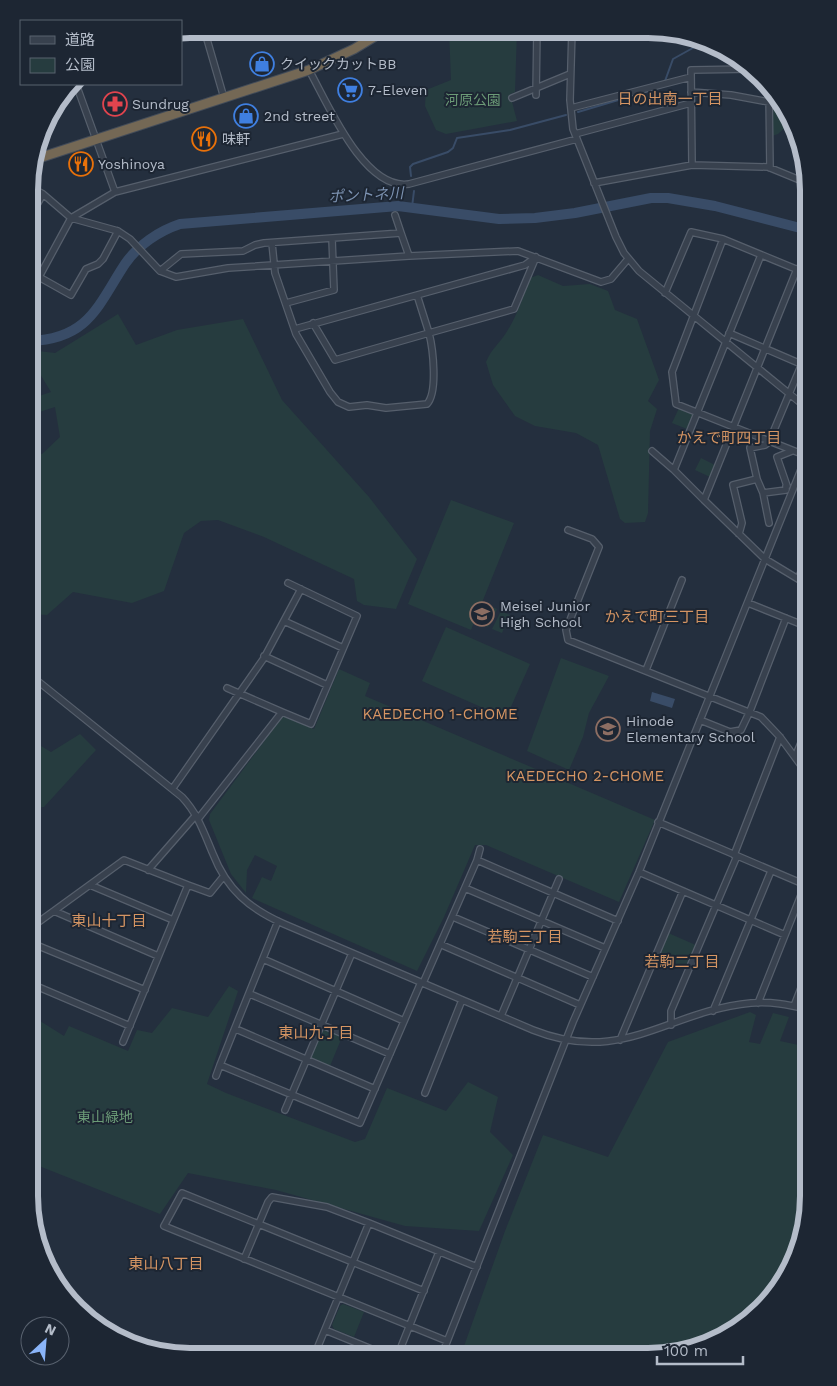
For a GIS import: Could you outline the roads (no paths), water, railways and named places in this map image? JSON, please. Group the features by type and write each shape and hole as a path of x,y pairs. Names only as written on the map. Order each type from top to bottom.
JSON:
{"highway":[{"path":"41,158 309,70 354,49 372,38"}],"street":[{"path":"207,38 224,98"},
{"path":"536,92 537,38"},
{"path":"572,38 570,108 576,137 616,237 628,259 665,293 800,402"},
{"path":"692,165 691,70 740,69"},
{"path":"309,70 343,134 356,152 385,180 401,185 691,103"},
{"path":"512,98 536,92 570,74"},
{"path":"570,108 691,77"},
{"path":"77,87 115,192"},
{"path":"691,92 732,95 769,102"},
{"path":"769,99 770,168"},
{"path":"118,231 102,259 98,264 86,270 71,295 39,277 71,218 115,192 343,134"},
{"path":"594,182 692,165 770,168 799,180"},
{"path":"38,191 71,218 118,231 133,242 160,271 176,277 214,269 513,250 601,282 612,279 628,259"},
{"path":"38,203 43,194"},
{"path":"394,215 409,256"},
{"path":"665,293 691,232 723,239 800,270"},
{"path":"160,271 181,254 243,251 255,245 272,243 401,233"},
{"path":"286,304 334,290 332,239"},
{"path":"723,239 672,372 676,404 800,453"},
{"path":"272,243 274,266 295,329 330,392 338,402 349,407 367,405 386,408 426,404 429,401 433,356 429,333 417,295"},
{"path":"674,470 761,255"},
{"path":"295,329 525,265 536,257"},
{"path":"313,323 335,360 514,309 536,257"},
{"path":"704,500 797,269"},
{"path":"729,333 800,363"},
{"path":"769,523 763,493 757,479 750,448 765,445 769,442 800,375"},
{"path":"652,450 765,559 798,579 800,575"},
{"path":"763,493 786,490 777,456 792,451"},
{"path":"444,1348 580,1005 618,921 800,473"},
{"path":"739,534 742,523 733,485 757,479"},
{"path":"786,486 793,490"},
{"path":"568,530 592,539 599,547 566,630 566,637 575,643 750,711 766,721 799,763"},
{"path":"646,670 682,580"},
{"path":"227,688 310,724 357,616 288,583"},
{"path":"172,788 264,656 301,589"},
{"path":"748,603 800,624"},
{"path":"700,720 734,732 740,730 750,711 786,618"},
{"path":"284,621 343,648"},
{"path":"264,656 327,685"},
{"path":"38,681 172,788 197,817 223,876 243,900 257,911 278,921 422,983 547,1036 591,1044 620,1040 713,1011 758,1003 799,1007"},
{"path":"148,870 197,817 282,712"},
{"path":"670,1025 671,1011 716,906 780,737"},
{"path":"795,757 799,746"},
{"path":"658,822 771,871 799,881"},
{"path":"220,1065 360,1123 404,1021 442,945 480,849"},
{"path":"38,923 124,860 210,893 223,876"},
{"path":"477,860 618,921"},
{"path":"713,1011 771,871"},
{"path":"638,872 784,935"},
{"path":"501,1016 560,879"},
{"path":"90,885 173,920"},
{"path":"123,1042 188,885"},
{"path":"465,888 605,948"},
{"path":"620,1040 682,891"},
{"path":"758,1003 799,901"},
{"path":"54,911 158,956"},
{"path":"453,917 593,977"},
{"path":"216,1076 278,921"},
{"path":"442,945 580,1005"},
{"path":"38,946 145,990"},
{"path":"285,1110 352,953"},
{"path":"263,959 404,1021"},
{"path":"38,987 130,1026"},
{"path":"794,1006 799,993"},
{"path":"250,994 390,1054"},
{"path":"425,1093 462,1000"},
{"path":"236,1029 375,1089"},
{"path":"424,1291 182,1193 164,1226 447,1341"},
{"path":"244,1259 270,1199 275,1196 336,1210 477,1267"},
{"path":"317,1348 368,1224"},
{"path":"401,1348 439,1252"},
{"path":"325,1330 371,1348"}],"water":[{"path":"652,692 675,699 672,708 650,701"}],"waterway":[{"path":"665,81 673,59 696,46"},
{"path":"578,112 662,87"},
{"path":"411,176 410,167 413,164 448,152 453,148 457,138 510,130 566,115"},
{"path":"412,207 414,191"},
{"name":"ポントネ川","path":"38,340 66,334 79,327 99,306 130,257 157,235 180,224 398,206 499,219 535,218 575,213 651,198 668,198 715,206 800,228"}],"place":[{"name":"クイックカットBB","path":"262,64"},
{"name":"7-Eleven","path":"350,90"},
{"name":"Sundrug","path":"115,104"},
{"name":"2nd street","path":"246,116"},
{"name":"味軒","path":"204,139"},
{"name":"Yoshinoya","path":"81,164"},
{"name":"Meisei Junior High School","path":"482,614"},
{"name":"Hinode Elementary School","path":"608,729"}],"district":[{"name":"日の出南一丁目","path":"670,99"},
{"name":"かえで町四丁目","path":"729,438"},
{"name":"かえで町三丁目","path":"657,617"},
{"name":"KAEDECHO 1-CHOME","path":"440,714"},
{"name":"KAEDECHO 2-CHOME","path":"585,776"},
{"name":"東山十丁目","path":"109,921"},
{"name":"若駒三丁目","path":"525,937"},
{"name":"若駒二丁目","path":"682,962"},
{"name":"東山九丁目","path":"316,1033"},
{"name":"東山八丁目","path":"166,1264"}],"park label":[{"name":"河原公園","path":"473,100"},
{"name":"東山緑地","path":"105,1117"}]}
